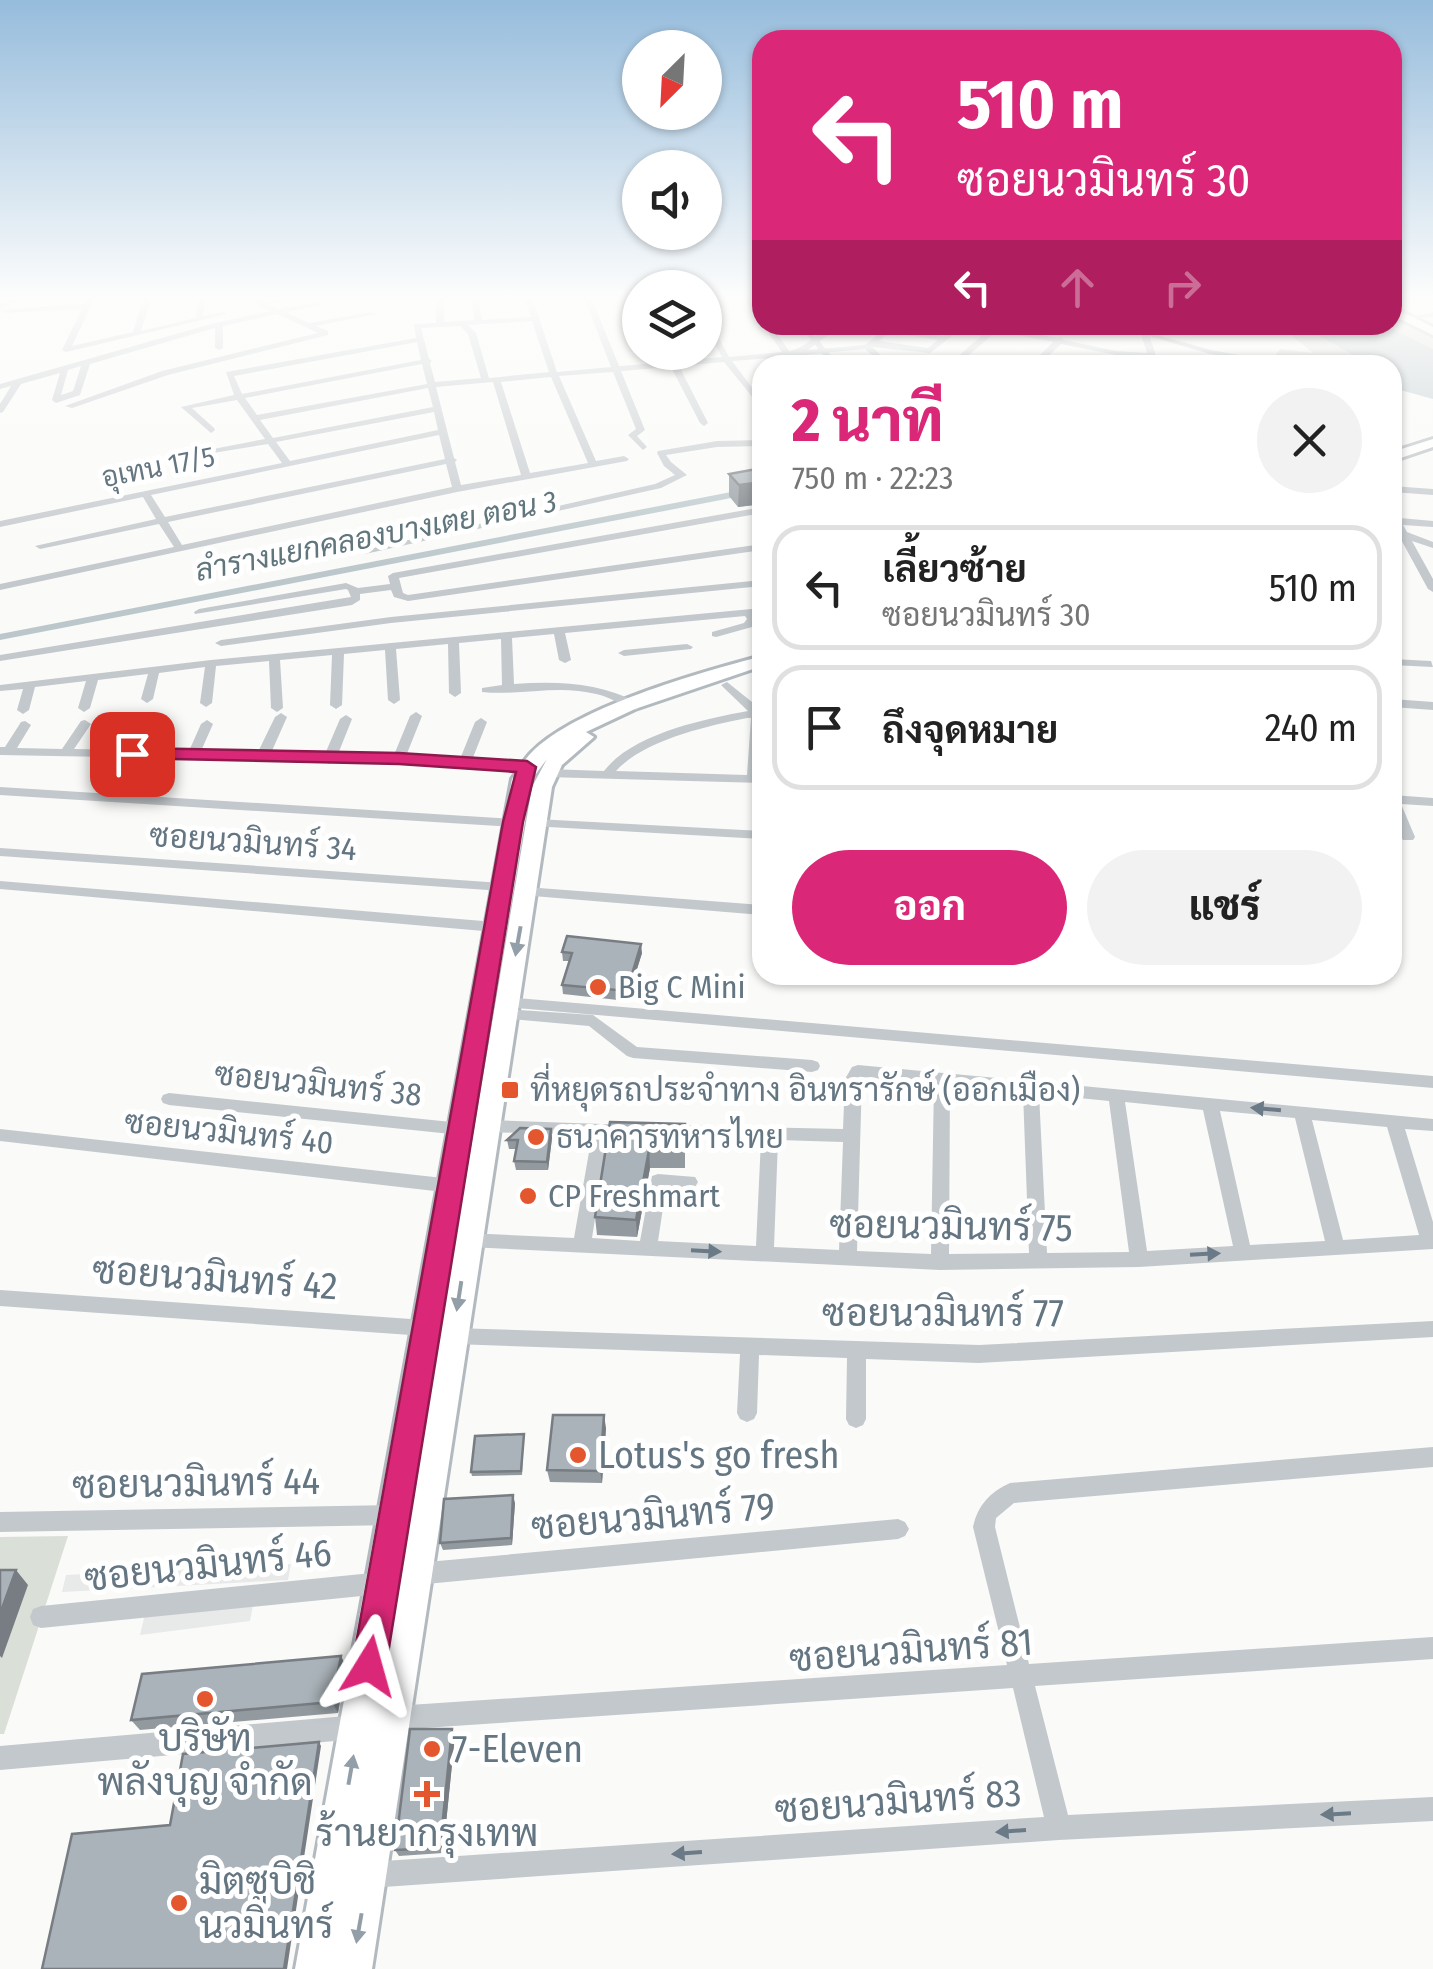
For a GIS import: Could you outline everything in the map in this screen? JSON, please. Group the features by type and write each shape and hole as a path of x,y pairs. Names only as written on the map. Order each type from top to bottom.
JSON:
{"main road":[{"path":"1402,445 1433,434"},
{"path":"1402,454 1433,443"},
{"path":"352,1969 416,1574 409,1516 424,1328 452,1186 474,1128 505,1008 514,890 537,770 562,736 634,706 752,665"},
{"path":"537,770 593,733 752,676"},
{"path":"315,1969 382,1583 409,1516 454,1336 468,1240 474,1128 495,927 514,890"}],"street":[{"path":"0,410 14,389"},
{"path":"59,389 56,400 77,393 78,389"},
{"path":"69,406 117,389"},
{"path":"235,389 288,464"},
{"path":"211,430 185,406 277,389"},
{"path":"257,418 412,389"},
{"path":"433,389 458,490"},
{"path":"494,389 526,476"},
{"path":"560,389 592,462"},
{"path":"624,389 641,430 632,435 643,447"},
{"path":"687,389 704,423"},
{"path":"224,450 436,410"},
{"name":"อุเทน 17/5","path":"0,524 443,432"},
{"path":"365,551 658,486 682,474 661,453 752,443"},
{"path":"235,460 244,473"},
{"path":"40,546 452,460"},
{"path":"0,587 592,462 624,460"},
{"path":"1402,490 1433,492"},
{"path":"144,492 180,550"},
{"path":"752,512 393,576 398,595 408,598 752,549"},
{"path":"1402,518 1433,524"},
{"path":"1403,534 1433,545"},
{"path":"1403,534 1433,590"},
{"path":"222,642 392,620 752,585"},
{"path":"0,658 352,602 356,598 346,586 198,612"},
{"path":"354,592 395,586"},
{"path":"0,688 211,663 752,612"},
{"path":"615,625 626,657 688,651 677,620"},
{"path":"716,634 748,625 752,620"},
{"path":"560,630 565,660"},
{"path":"506,636 508,688"},
{"path":"453,641 455,693"},
{"path":"390,646 394,700"},
{"path":"336,705 338,652"},
{"path":"262,758 279,712 274,658"},
{"path":"206,703 211,663"},
{"path":"1402,663 1431,664"},
{"path":"147,699 154,671"},
{"path":"84,708 93,678"},
{"path":"4,751 24,717 30,684"},
{"path":"727,685 752,706"},
{"path":"486,690 607,690 634,706"},
{"path":"1402,704 1433,706"},
{"path":"606,775 617,760 710,721 752,714"},
{"path":"399,759 416,716"},
{"path":"132,754 149,717"},
{"path":"329,760 346,719"},
{"path":"465,762 480,722"},
{"path":"66,751 85,724"},
{"path":"192,756 207,724"},
{"path":"4,751 399,759 606,775 752,779"},
{"path":"0,791 752,834"},
{"path":"1402,800 1433,802"},
{"path":"1402,822 1408,837"},
{"name":"ซอยนวมินทร์ 34","path":"0,852 752,909"},
{"path":"0,885 495,927"},
{"path":"505,1008 593,1021 633,1052 812,1066"},
{"path":"505,1008 1433,1082"},
{"path":"848,1258 849,1136 853,1078 858,1071 1433,1124"},
{"path":"940,1262 942,1079"},
{"path":"1031,1087 1038,1262"},
{"path":"1116,1095 1139,1259"},
{"name":"ซอยนวมินทร์ 38","path":"169,1098 474,1128 639,1130"},
{"path":"1210,1104 1243,1252"},
{"path":"1302,1112 1336,1248"},
{"path":"1394,1121 1432,1242"},
{"path":"582,1246 601,1129"},
{"path":"658,1131 849,1136"},
{"path":"765,1254 770,1134"},
{"name":"ซอยนวมินทร์ 40","path":"0,1135 452,1186"},
{"path":"648,1248 658,1181 689,1182"},
{"name":"ซอยนวมินทร์ 75","path":"468,1240 940,1262 1139,1259 1432,1242"},
{"name":"ซอยนวมินทร์ 42","path":"0,1298 424,1328"},
{"name":"ซอยนวมินทร์ 77","path":"454,1336 979,1354 1433,1328"},
{"path":"747,1413 750,1347"},
{"path":"856,1419 857,1349"},
{"path":"1059,1828 984,1527 986,1513 1010,1492 1433,1457"},
{"name":"ซอยนวมินทร์ 44","path":"0,1522 409,1516"},
{"name":"ซอยนวมินทร์ 79","path":"416,1574 898,1529"},
{"name":"ซอยนวมินทร์ 46","path":"41,1617 382,1583"},
{"name":"ซอยนวมินทร์ 81","path":"394,1718 1433,1648"},
{"path":"0,1758 358,1728"},
{"name":"ซอยนวมินทร์ 83","path":"368,1875 1059,1828 1433,1810"}],"shaded area":[{"path":"1402,389 1433,389 1433,399 1402,390"},
{"path":"68,1536 4,1734 0,1734 0,1537"},
{"path":"291,1564 288,1580 62,1592 66,1575"},
{"path":"253,1605 250,1621 140,1635 145,1614"}],"building":[{"path":"752,470 752,483 739,485 729,474"},
{"path":"567,936 641,944 627,991 562,985 572,953 562,952"},
{"path":"610,1122 685,1124 685,1150 649,1150 636,1220 595,1217"},
{"path":"520,1128 551,1129 547,1162 514,1161 518,1140 507,1140"},
{"name":"Lotus's go fresh","path":"553,1415 604,1415 600,1471 547,1470"},
{"path":"524,1434 521,1471 471,1472 475,1436"},
{"path":"513,1495 511,1538 440,1543 444,1499"},
{"path":"0,1570 16,1570 0,1614"},
{"path":"341,1656 332,1702 131,1720 142,1674"},
{"path":"410,1729 452,1729 440,1848 395,1850"},
{"name":"มิตซูบิชิ นวมินทร์","path":"319,1742 284,1969 42,1969 72,1834 170,1825 183,1754"}],"waterway":[{"name":"ลำรางแยกคลองบางเตย ตอน 3","path":"0,637 752,491"}],"place":[{"name":"Big C Mini","path":"598,987"},
{"name":"ที่หยุดรถประจำทาง อินทรารักษ์ (ออกเมือง)","path":"510,1090"},
{"name":"ธนาคารทหารไทย","path":"536,1137"},
{"name":"CP Freshmart","path":"528,1196"},
{"name":"Lotus's go fresh","path":"578,1455"},
{"name":"บริษัท พลังบุญ จำกัด","path":"205,1699"},
{"name":"7-Eleven","path":"432,1749"},
{"name":"ร้านยากรุงเทพ","path":"427,1794"},
{"name":"มิตซูบิชิ นวมินทร์","path":"179,1903"}],"route":[{"path":"132,754 399,759 527,767 513,822 424,1328 369,1666"}]}
